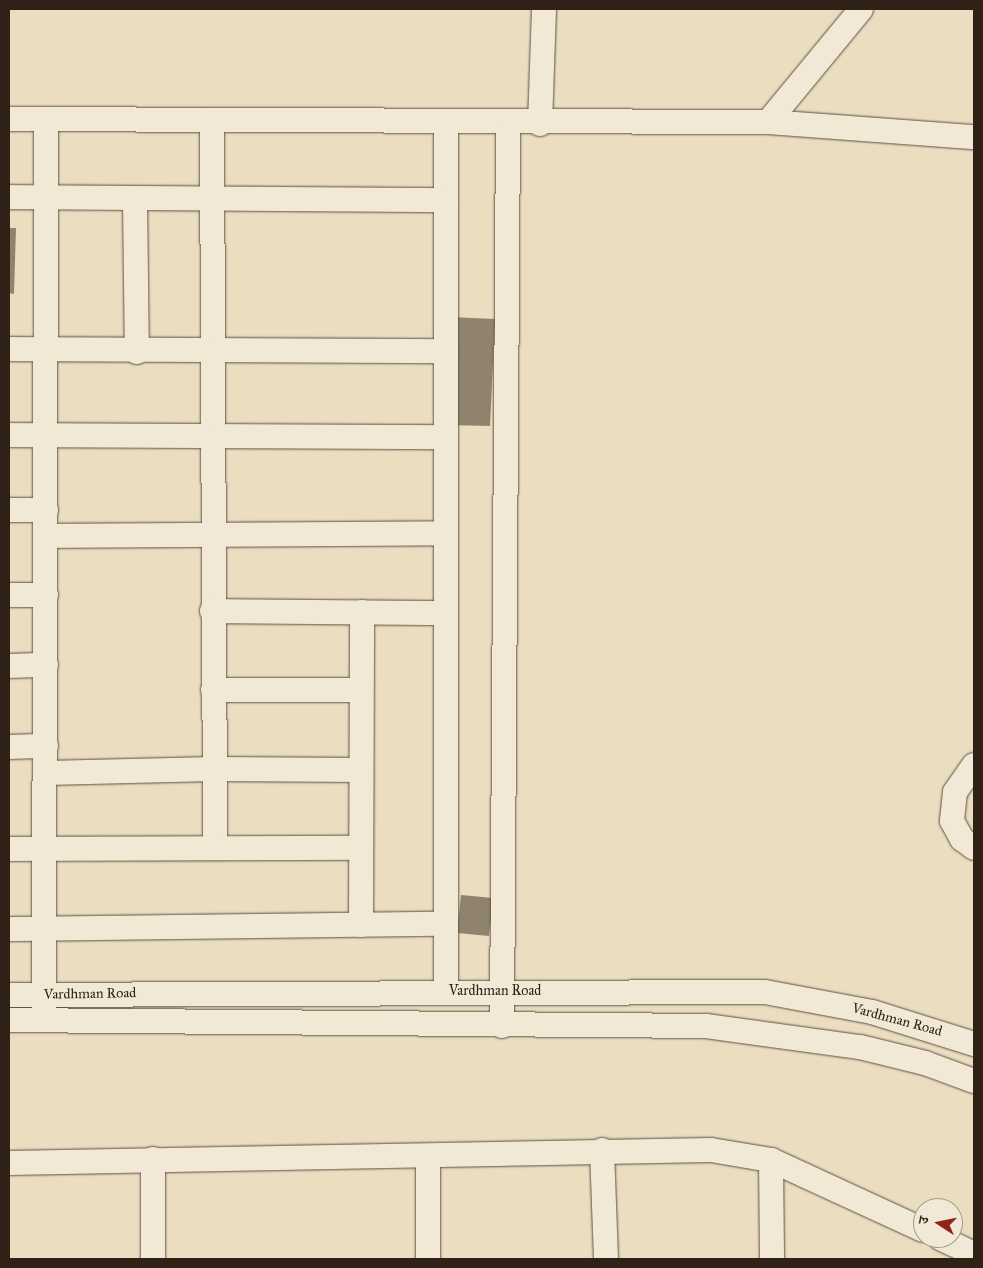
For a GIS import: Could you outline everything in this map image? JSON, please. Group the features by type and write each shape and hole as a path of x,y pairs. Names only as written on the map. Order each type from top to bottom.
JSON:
{"street":[{"path":"540,124 544,9"},
{"path":"768,122 861,9"},
{"path":"9,120 540,124 768,122 974,137"},
{"path":"44,1021 46,929 46,120"},
{"path":"212,121 212,611 215,848"},
{"path":"446,123 444,437 446,991"},
{"path":"502,1026 504,991 508,123"},
{"path":"9,197 212,200 446,200"},
{"path":"135,199 137,352"},
{"path":"9,349 137,352 445,351"},
{"path":"9,435 444,437"},
{"path":"9,510 46,510"},
{"path":"46,536 444,533"},
{"path":"9,595 46,595"},
{"path":"212,611 444,613"},
{"path":"361,925 362,612"},
{"path":"9,666 46,665"},
{"path":"213,690 361,690"},
{"path":"9,747 46,746"},
{"path":"974,765 955,792 952,821 962,839 974,848"},
{"path":"46,773 214,769 361,770"},
{"path":"9,849 361,848"},
{"path":"9,929 446,924"},
{"name":"Vardhman Road","path":"9,995 446,991 764,992 872,1012 974,1044"},
{"name":"Vardhman Road","path":"9,1020 502,1026 706,1026 860,1047 925,1063 974,1081"},
{"path":"602,1150 606,1259"},
{"path":"9,1163 153,1159 428,1157 602,1150 711,1150 771,1160 913,1225"},
{"path":"428,1157 428,1259"},
{"path":"153,1159 153,1259"},
{"path":"771,1160 772,1259"},
{"path":"961,1248 974,1254"}],"building":[{"path":"9,228 16,228 14,294 9,293"},
{"path":"450,317 495,319 490,426 446,425"},
{"path":"461,895 493,898 489,936 457,933"}]}
